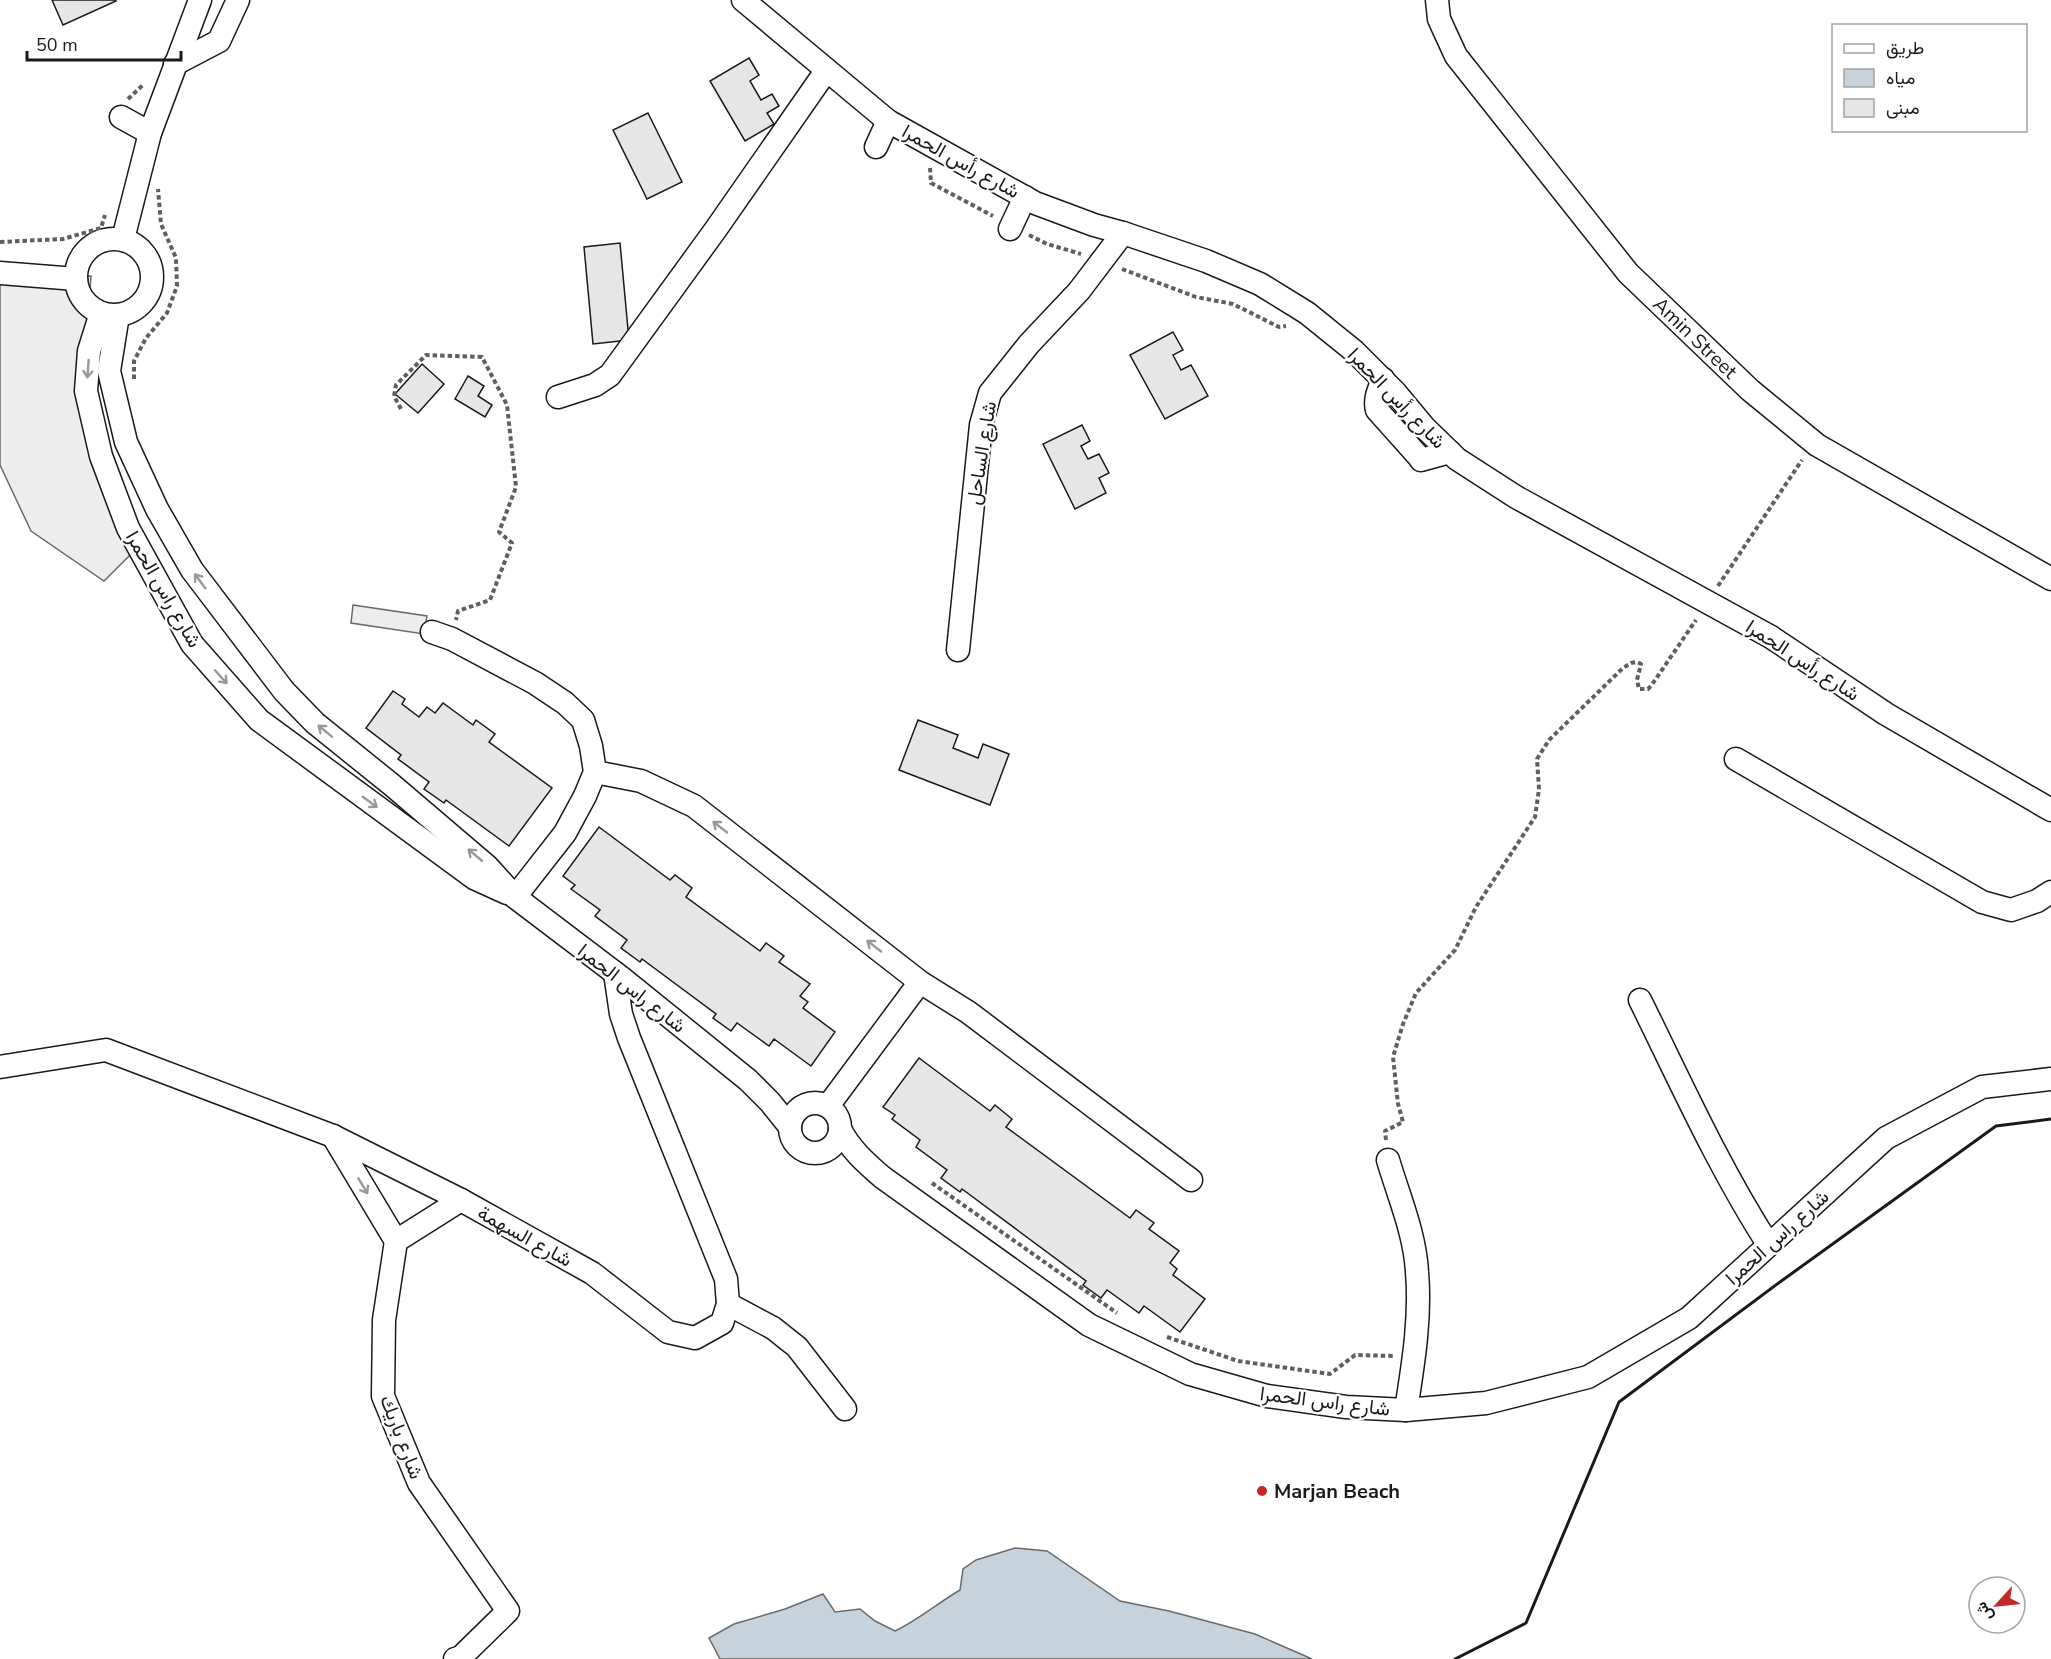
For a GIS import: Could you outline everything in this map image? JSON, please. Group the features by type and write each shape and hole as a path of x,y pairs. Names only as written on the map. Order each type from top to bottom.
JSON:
{"street":[{"path":"123,239 150,133 200,0"},
{"path":"175,64 219,42 238,0"},
{"name":"شارع رأس الحمرا","path":"743,0 888,121 1035,203 1094,225 1206,261 1260,284 1307,313 1354,351 1383,379 1425,428 1457,459 1516,497 1771,637 1886,714 2051,810"},
{"name":"Amin Street","path":"1437,0 1439,19 1456,56 1620,263 1750,390 1817,444 2051,579"},
{"path":"558,397 595,385 610,375 716,229 826,71"},
{"path":"121,117 150,133"},
{"path":"876,147 888,121"},
{"path":"1011,227 1024,196"},
{"name":"شارع الساحل","path":"958,650 970,521 984,408 990,393 1029,344 1079,291 1123,233"},
{"path":"105,239 123,239 137,246 147,257 152,272 151,287 144,301 133,310 109,314 83,300 76,279 78,261 89,247 105,239"},
{"path":"0,273 76,279"},
{"name":"شارع راس الحمرا","path":"109,314 89,351 86,391 101,456 128,528 192,644 259,720 474,878 515,897"},
{"name":"شارع راس الحمرا","path":"109,314 109,371 126,442 157,509 192,570 284,691 315,723 487,866 515,897 619,976 748,1080 776,1108 790,1127"},
{"path":"443,630 452,639 535,683 565,703 583,720 591,746 595,772 585,796 565,832 515,897"},
{"path":"1736,759 1982,902 2011,910 2037,901 2051,892"},
{"path":"595,772 641,782 693,806 920,982 977,1019 1191,1180"},
{"path":"619,976 621,1009 629,1038 726,1279 728,1304 773,1328 797,1347 844,1409"},
{"path":"828,1106 920,982"},
{"path":"1640,1000 1715,1155 1768,1244"},
{"name":"شارع السهمة","path":"0,1067 106,1050 333,1136 461,1200 592,1274 668,1332 695,1338 722,1323 728,1304"},
{"name":"شارع راس الحمرا","path":"840,1129 847,1143 882,1177 1089,1325 1190,1374 1267,1396 1346,1407 1407,1410 1486,1403 1588,1377 1689,1318 1886,1138 1982,1087 2051,1079"},
{"name":"شارع راس الحمرا","path":"748,1080 783,1100 803,1105"},
{"path":"820,1103 828,1106 839,1120 840,1129 833,1145 818,1153 810,1152 795,1143 790,1127 796,1111 803,1105 820,1103"},
{"path":"333,1136 396,1241 461,1200"},
{"name":"شارع راس الحمرا","path":"818,1153 882,1177"},
{"path":"1388,1160 1412,1238 1418,1272 1414,1357 1407,1410"},
{"name":"شارع باريك","path":"396,1241 384,1320 383,1396 418,1483 508,1611 461,1657 455,1659"}],"path":[{"path":"121,117 129,96 152,78"},
{"path":"929,143 931,183 1011,227 1047,243 1102,261 1196,297 1233,304 1279,327 1290,326"},
{"path":"134,382 134,361 146,338 166,313 177,286 176,258 161,224 159,189 138,180"},
{"path":"0,242 63,240 101,228 108,206"},
{"path":"401,409 394,396 396,385 426,355 482,357 507,405 516,487 499,532 512,543 490,600 458,611 443,630"},
{"path":"1388,1160 1385,1131 1403,1122 1398,1104 1394,1058 1403,1024 1416,993 1455,950 1476,907 1535,816 1539,789 1537,759 1549,740 1623,668 1631,663 1641,664 1637,680 1639,689 1648,689 1652,686 1806,453"},
{"path":"927,1180 1118,1313"},
{"path":"1159,1334 1238,1361 1330,1374 1355,1355 1414,1357"}],"shaded area":[{"path":"91,276 83,392 141,544 104,581 31,531 0,465 0,283"},
{"path":"353,605 427,616 424,634 351,623"}],"water":[{"path":"1015,1548 1047,1551 1120,1601 1169,1611 1255,1634 1312,1659 720,1659 709,1638 734,1624 785,1609 823,1594 835,1612 860,1609 875,1621 895,1631 960,1590 963,1569 976,1560"}],"building":[{"path":"52,0 115,0 116,1 63,25"},
{"path":"749,58 759,75 750,81 761,100 772,94 779,106 767,113 774,124 745,141 710,81"},
{"path":"648,113 682,182 647,199 613,130"},
{"path":"620,243 629,340 593,344 584,247"},
{"path":"1173,332 1183,350 1173,355 1181,370 1191,365 1208,396 1165,419 1130,355"},
{"path":"422,364 444,384 418,413 395,394"},
{"path":"468,376 484,386 478,396 492,405 485,417 455,399"},
{"path":"1082,425 1090,441 1081,446 1088,459 1099,454 1109,473 1099,478 1106,493 1075,509 1043,444"},
{"path":"393,691 405,699 402,704 419,717 427,707 435,713 443,703 473,725 476,720 495,734 489,742 552,788 509,846 446,800 444,803 424,789 429,782 398,759 401,755 366,728"},
{"path":"918,720 958,735 953,748 978,758 983,744 1009,754 990,805 899,770"},
{"path":"599,827 670,880 675,875 692,888 686,897 760,951 766,943 784,956 779,962 810,984 800,996 808,1002 803,1008 835,1032 811,1066 774,1039 769,1046 737,1023 731,1031 713,1018 716,1014 642,959 640,962 621,948 627,940 595,916 600,910 571,889 575,885 563,876"},
{"path":"919,1058 990,1111 995,1105 1012,1119 1006,1127 1130,1218 1136,1210 1154,1223 1149,1229 1179,1251 1170,1263 1177,1269 1173,1275 1205,1299 1180,1332 1144,1306 1139,1313 1107,1290 1101,1298 1083,1285 1086,1281 962,1189 960,1192 941,1178 947,1170 916,1147 920,1140 892,1119 895,1115 883,1107"}],"wall":[{"path":"1455,1659 1526,1623 1619,1402 1996,1126 2051,1119"}],"place":[{"name":"Marjan Beach","path":"1262,1491"}]}
